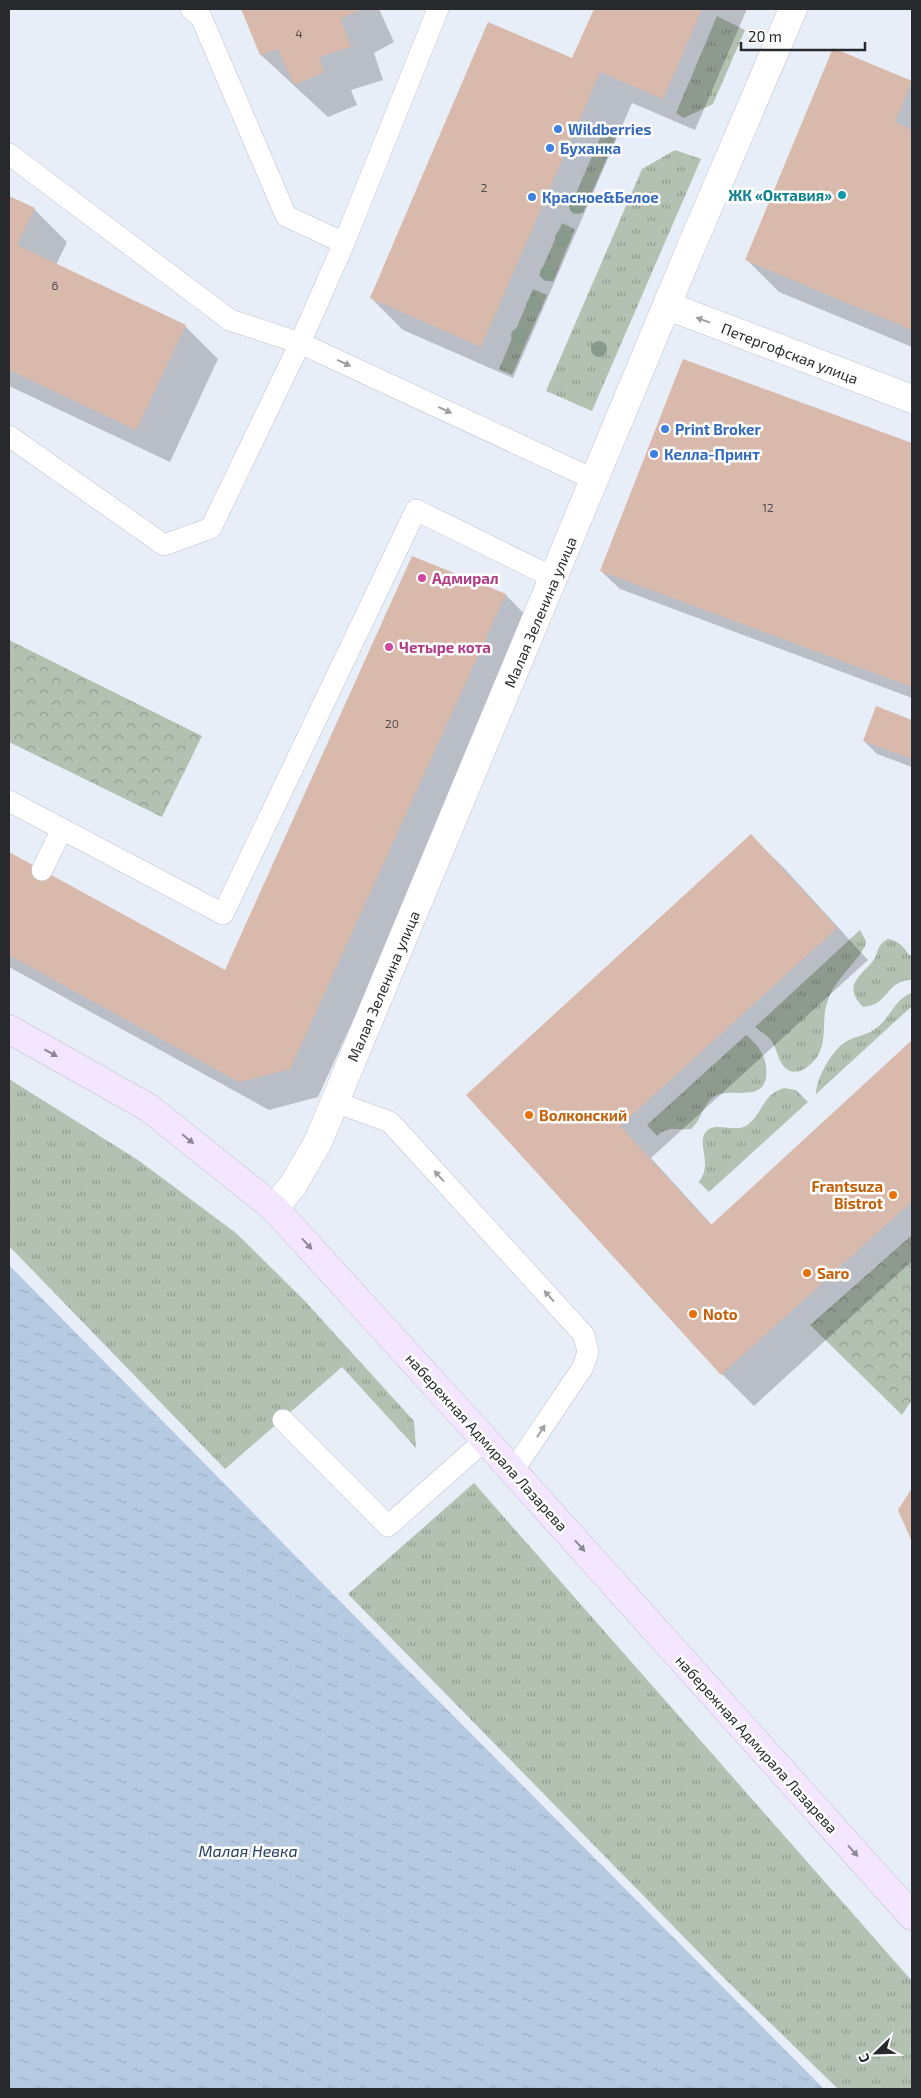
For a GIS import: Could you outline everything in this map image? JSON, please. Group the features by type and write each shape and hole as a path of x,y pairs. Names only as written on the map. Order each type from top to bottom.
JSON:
{"main road":[{"name":"набережная Адмирала Лазарева","path":"9,1029 149,1108 274,1208 912,1916"}],"street":[{"name":"Малая Зеленина улица","path":"274,1208 293,1185 308,1162 335,1102 691,247 793,9"},
{"name":"Петергофская улица","path":"668,306 912,399"}],"lane":[{"path":"191,9 201,17 286,216 344,243"},
{"path":"9,436 164,545 211,528 300,343 344,243 438,9"},
{"path":"9,154 230,320 300,343 595,480"},
{"path":"9,801 223,914 416,510 554,578"},
{"path":"42,870 62,829"},
{"path":"335,1102 390,1122 584,1335 588,1352 583,1367 513,1471"},
{"path":"284,1420 388,1526 485,1440"}],"green space":[{"path":"717,16 745,30 713,104 684,118 676,113"},
{"path":"603,131 616,137 583,213 570,207"},
{"path":"675,150 701,159 592,411 546,391 642,169"},
{"path":"562,223 575,229 553,282 539,276"},
{"path":"533,289 547,295 512,375 499,369"},
{"path":"9,640 202,736 162,817 9,742"},
{"path":"860,930 866,941 865,946 831,992 824,1018 824,1036 820,1053 815,1060 801,1071 790,1071 780,1061 770,1039 755,1027"},
{"path":"888,939 898,943 909,955 912,955 912,980 897,984 878,1002 863,1007 854,993 855,982 873,961 881,944"},
{"path":"912,993 912,1006 816,1094 822,1071 843,1043 877,1028 898,1002"},
{"path":"746,1035 756,1045 764,1058 766,1079 762,1087 756,1091 723,1093 715,1096 708,1103 691,1129 669,1129 657,1136 647,1125"},
{"path":"9,1079 138,1160 236,1233 304,1300 414,1421 416,1448 342,1367 225,1469 9,1246"},
{"path":"784,1088 796,1090 808,1102 709,1192 699,1182 705,1168 703,1138 705,1133 713,1127 741,1128 746,1126 756,1117 771,1095"},
{"path":"912,1235 912,1400 902,1415 810,1325"},
{"path":"474,1483 912,1981 912,2089 838,2089 722,1976 348,1594"}],"water":[{"name":"Малая Невка","path":"9,1265 396,1658 824,2089 9,2089"}],"building":[{"path":"241,9 361,9 341,19 351,47 319,57 324,72 294,85 278,49 260,55"},
{"path":"594,9 702,9 663,99 600,72 481,347 370,298 488,22 572,58"},
{"name":"ЖК «Октавия»","path":"833,48 912,81 895,122 912,130 912,330 745,260"},
{"path":"9,196 35,208 17,245 186,325 136,430 9,370"},
{"path":"683,359 912,443 912,687 600,571"},
{"path":"412,556 506,594 290,1069 239,1082 9,955 9,852 225,970"},
{"path":"876,706 912,720 912,759 863,741"},
{"path":"751,834 837,928 620,1126 711,1225 912,1040 912,1201 721,1375 466,1095"},
{"path":"912,1488 912,1542 898,1510"}],"place":[{"name":"Wildberries","path":"558,129"},
{"name":"Буханка","path":"550,148"},
{"name":"ЖК «Октавия»","path":"842,195"},
{"name":"Красное&Белое","path":"532,197"},
{"name":"Print Broker","path":"665,429"},
{"name":"Келла-Принт","path":"654,454"},
{"name":"Адмирал","path":"422,578"},
{"name":"Четыре кота","path":"389,647"},
{"name":"Волконский","path":"529,1115"},
{"name":"Frantsuza Bistrot","path":"893,1195"},
{"name":"Saro","path":"807,1273"},
{"name":"Noto","path":"693,1314"}]}
